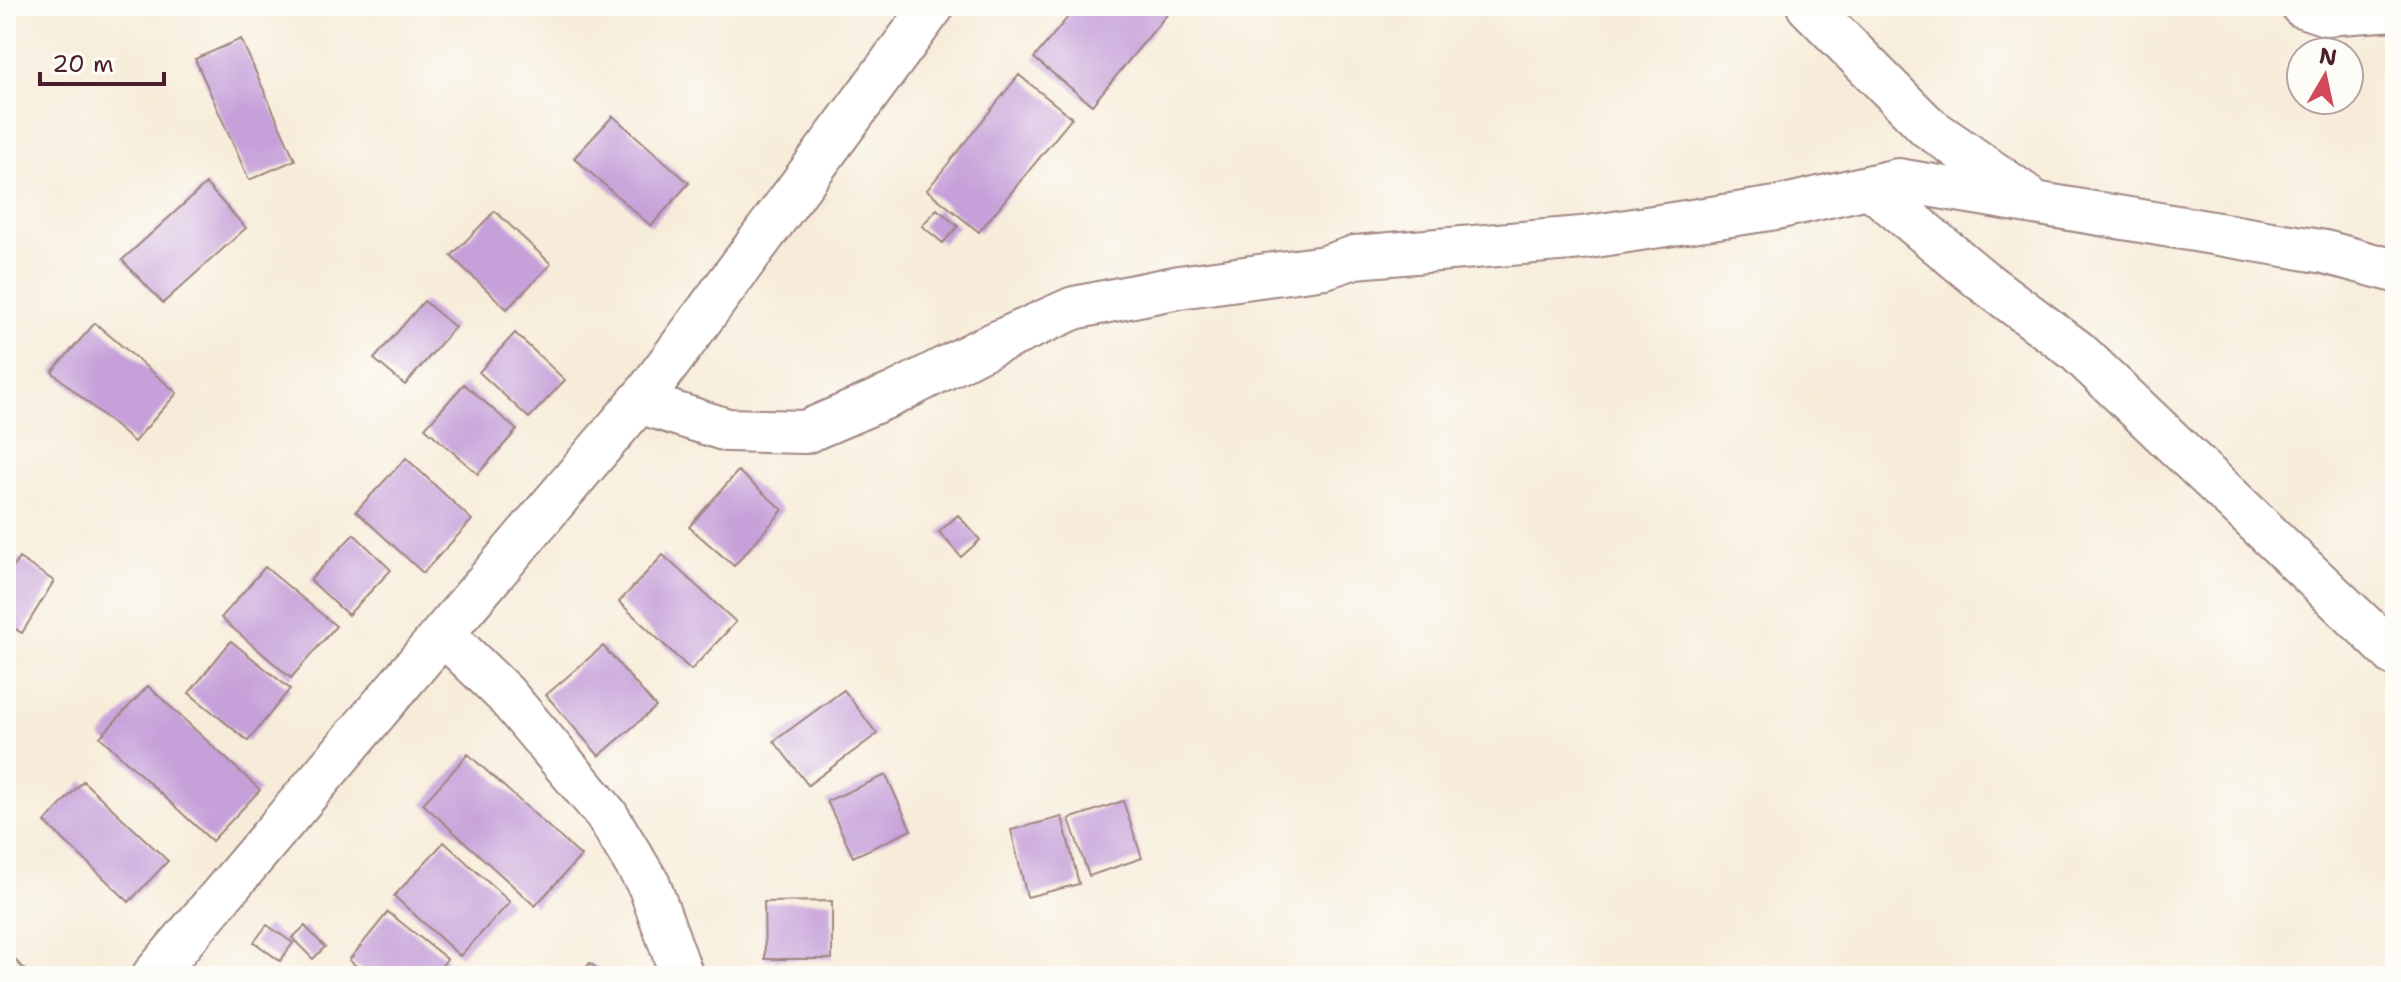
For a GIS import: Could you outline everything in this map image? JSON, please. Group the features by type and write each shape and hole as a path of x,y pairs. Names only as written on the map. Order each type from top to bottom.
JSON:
{"street":[{"path":"153,976 639,402 933,6"},
{"path":"1808,6 1928,127 2037,203"},
{"path":"2302,6 2326,14 2395,9"},
{"path":"639,402 727,430 805,432 896,393 978,351 1074,308 1179,287 1325,267 1355,257 1582,238 1776,208 1898,180 2325,252 2395,271"},
{"path":"1870,187 1983,281 2077,351 2395,655"},
{"path":"443,634 505,694 606,814 649,885 682,976"}],"building":[{"path":"1077,6 1174,6 1092,105 1034,58"},
{"path":"241,39 295,160 249,180 195,59"},
{"path":"1019,75 1072,118 979,232 927,190"},
{"path":"613,116 689,183 651,226 574,158"},
{"path":"206,184 246,228 163,303 122,260"},
{"path":"937,209 958,226 943,243 922,226"},
{"path":"495,211 551,264 507,309 451,256"},
{"path":"424,301 455,327 405,385 374,359"},
{"path":"95,323 177,393 134,442 52,372"},
{"path":"515,333 565,380 529,418 479,372"},
{"path":"464,384 517,430 478,474 425,428"},
{"path":"406,458 472,520 423,573 356,511"},
{"path":"738,471 783,510 734,566 689,527"},
{"path":"958,515 980,540 961,557 939,532"},
{"path":"354,534 391,570 348,615 310,580"},
{"path":"663,555 736,622 691,670 619,602"},
{"path":"19,558 54,581 22,633 6,623 6,579"},
{"path":"265,567 336,626 291,678 221,618"},
{"path":"231,641 290,689 248,741 189,693"},
{"path":"603,646 656,707 599,756 546,695"},
{"path":"148,686 260,790 212,841 100,737"},
{"path":"844,690 877,734 808,785 774,741"},
{"path":"468,754 581,856 535,906 423,804"},
{"path":"886,775 911,830 853,857 827,801"},
{"path":"83,781 168,861 129,902 45,822"},
{"path":"1123,801 1142,858 1089,876 1069,819"},
{"path":"1062,817 1079,884 1027,897 1011,830"},
{"path":"444,842 510,902 460,956 394,896"},
{"path":"832,901 832,959 765,959 764,902"},
{"path":"388,912 447,959 434,976 369,976 349,960"},
{"path":"267,925 293,943 280,961 254,942"},
{"path":"305,926 325,947 313,959 292,938"},
{"path":"6,951 31,976 6,976"},
{"path":"590,963 606,976 579,976"}]}
